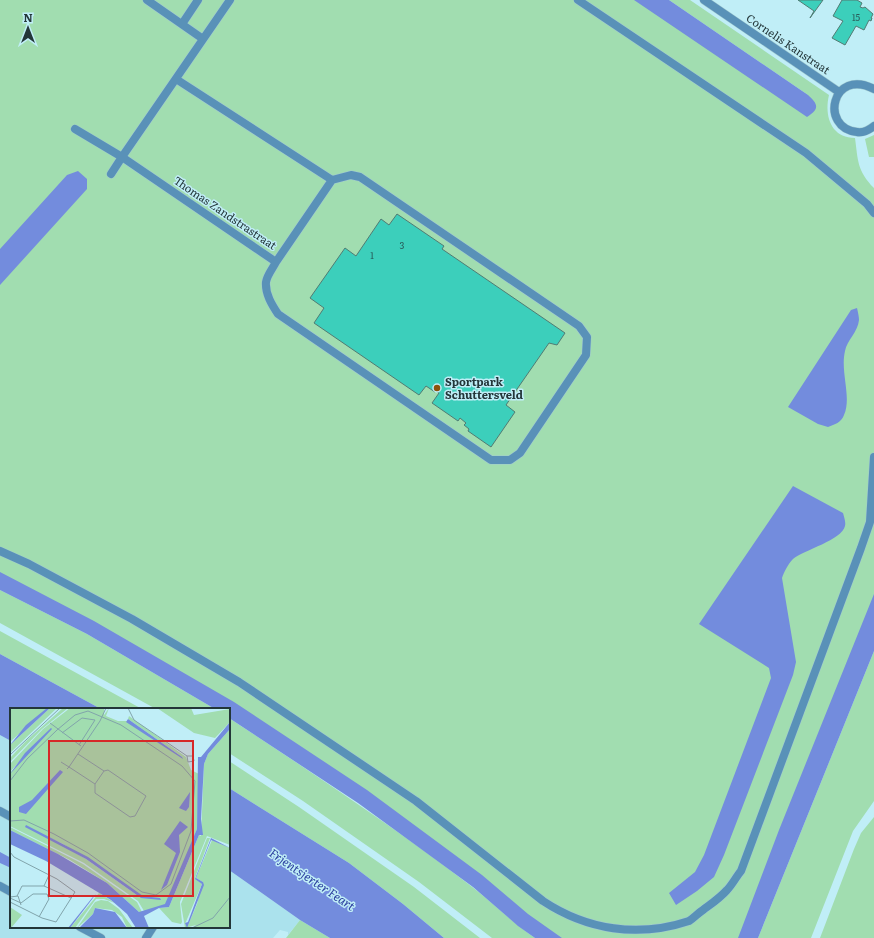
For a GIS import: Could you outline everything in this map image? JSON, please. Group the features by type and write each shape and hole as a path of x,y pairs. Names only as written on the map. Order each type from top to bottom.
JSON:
{"street":[{"path":"147,0 203,39"},
{"path":"182,24 198,0"},
{"path":"111,174 230,0"},
{"path":"578,0 806,153 867,204 874,213"},
{"name":"Cornelis Kanstraat","path":"704,0 839,92"},
{"path":"176,79 332,180 351,175 360,177 579,326 587,337 586,355 520,453 510,460 491,460 278,314 272,305 266,282 276,262"},
{"path":"874,89 866,85 856,84 847,86 839,92 835,101 834,110 837,120 843,127 851,131 860,132 870,130 874,126"},
{"name":"Thomas Zandstrastraat","path":"75,129 122,158 276,262 332,180"},
{"path":"0,551 29,564 132,619 238,682 416,801 543,901 565,915 586,925 610,932 628,935 647,934 669,929 688,921 727,890 741,871 866,535 870,522 874,457"},
{"path":"0,813 10,817"},
{"path":"0,886 10,891"},
{"path":"82,928 101,938"},
{"path":"146,938 152,928"}],"shaded area":[{"path":"0,735 10,740 10,928 230,928 230,871 300,920 288,935 288,932 280,930 273,938 0,938"}],"green space":[{"name":"Sportpark Schuttersveld","path":"0,0 642,0 808,95 669,0 690,0 829,95 828,111 831,124 840,134 855,138 861,171 874,188 874,606 744,938 547,938 362,795 230,710 230,708 227,708 0,581"},
{"path":"874,135 874,157 869,157 865,139"},
{"path":"0,590 87,634 213,708 154,708 0,623"},
{"path":"0,631 140,708 99,708 0,654"},
{"path":"874,651 874,801 853,831 811,938 758,938"},
{"path":"230,719 412,842 471,886 518,926 535,938 492,938 419,882 303,801 230,754"},
{"path":"230,762 299,807 414,887 480,938 444,938 403,904 349,863 230,789"},
{"path":"874,817 874,938 820,938 861,833"},
{"path":"300,920 330,938 286,938"}],"water":[{"path":"634,0 669,0 808,95 816,104 816,109 807,117"},
{"path":"78,171 87,179 87,189 0,285 0,249 67,175"},
{"path":"857,308 859,319 858,324 846,347 844,359 847,392 846,408 841,420 838,423 828,427 818,424 788,407 851,310"},
{"path":"793,486 843,513 845,526 837,536 793,559 784,573 782,578 796,662 793,675 724,855 714,877 676,905 669,893 695,872 704,855 771,678 769,668 699,624"},
{"path":"0,572 94,621 234,702 367,790 482,875 528,914 562,938 535,938 518,926 473,887 358,803 230,719 230,708 213,708 87,634 0,590"},
{"path":"874,594 874,651 758,938 738,938 779,830"},
{"path":"0,654 99,708 10,708 10,740 0,735"},
{"name":"Frjentsjerter Feart","path":"230,789 349,863 403,904 444,938 330,938 300,920 230,871"},
{"path":"0,852 10,857 10,868 0,863"}],"building":[{"path":"798,0 823,0 810,18 814,11"},
{"path":"842,0 857,0 862,3 860,7 865,7 873,14 871,21 869,20 864,30 856,26 845,45 832,38 843,21 833,16"},
{"path":"397,214 444,246 442,249 565,333 557,345 549,343 506,405 515,412 491,447 468,431 469,429 464,425 466,423 460,418 458,421 432,403 439,393 426,386 419,395 314,323 324,308 310,298 345,248 356,256 381,219 389,225"}],"place":[{"name":"Sportpark Schuttersveld","path":"437,388"}]}
